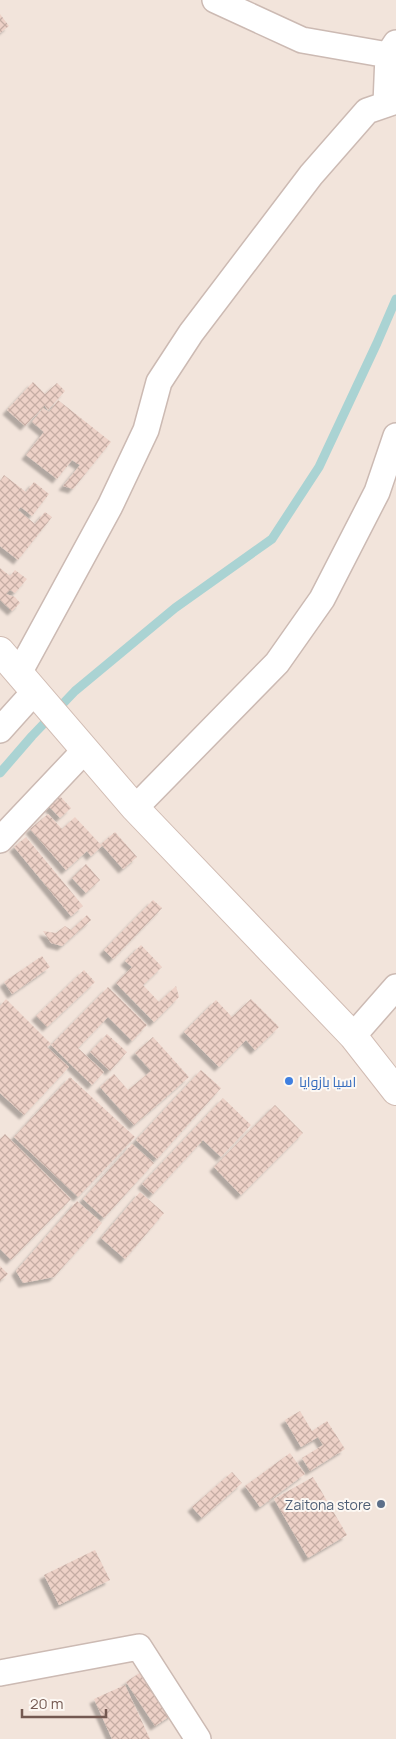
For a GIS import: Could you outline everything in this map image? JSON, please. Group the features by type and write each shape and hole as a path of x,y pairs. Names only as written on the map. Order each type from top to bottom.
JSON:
{"street":[{"path":"0,730 27,682 146,430 159,382 191,333 311,175 367,111 391,103 392,49 302,40 215,0"},
{"path":"135,808 277,663 322,599 378,492 396,436"},
{"path":"0,651 135,808 353,1036 396,1091"},
{"path":"0,840 85,750"},
{"path":"353,1036 396,987"},
{"path":"0,1673 139,1647 198,1739"}],"shaded area":[{"path":"0,0 396,0 396,1739 0,1739"}],"building":[{"path":"0,14 9,26 0,33"},
{"path":"33,382 45,394 57,383 65,391 48,410 45,406 46,404 25,426 7,410"},
{"path":"58,400 111,442 73,489 63,486 80,465 72,460 57,479 26,455 44,432 32,422 43,408 49,412"},
{"path":"4,475 26,492 34,482 49,494 32,516 21,507 18,510 35,524 45,512 52,517 18,560 0,546 0,481"},
{"path":"0,568 10,576 15,570 27,579 15,593 10,590 6,594 15,597 20,603 12,611 0,600"},
{"path":"57,793 71,808 60,818 46,803"},
{"path":"48,814 62,829 75,817 102,846 91,856 87,851 66,870 30,829"},
{"path":"115,832 137,857 123,869 101,844"},
{"path":"26,837 83,906 71,916 14,847"},
{"path":"86,864 100,880 86,893 72,878"},
{"path":"153,900 162,908 113,959 104,950"},
{"path":"87,915 91,920 62,946 51,943 43,931 56,933 65,926 71,930"},
{"path":"141,945 162,967 143,985 159,1002 176,986 179,997 154,1022 116,983 132,967 125,961"},
{"path":"42,956 50,967 12,994 4,982"},
{"path":"84,970 95,982 47,1027 36,1016"},
{"path":"108,987 147,1025 132,1041 108,1017 78,1048 104,1072 92,1085 51,1045"},
{"path":"6,999 51,1044 47,1047 69,1067 24,1115 0,1093 0,1006"},
{"path":"251,999 279,1027 255,1050 246,1040 219,1067 184,1032 216,1000 232,1017"},
{"path":"107,1034 127,1052 110,1071 90,1052"},
{"path":"153,1037 189,1077 134,1125 100,1087 114,1074 128,1090 151,1071 135,1053"},
{"path":"201,1070 221,1088 157,1159 136,1140"},
{"path":"70,1077 135,1137 78,1197 14,1137"},
{"path":"223,1098 251,1125 221,1157 203,1140 153,1194 142,1184"},
{"path":"275,1105 303,1133 241,1195 214,1167"},
{"path":"5,1134 71,1199 11,1260 0,1249 0,1139"},
{"path":"132,1144 154,1163 104,1218 83,1199"},
{"path":"140,1192 164,1213 125,1259 101,1238"},
{"path":"77,1201 102,1223 54,1277 23,1283 16,1271"},
{"path":"0,1266 8,1274 0,1281"},
{"path":"300,1411 312,1431 327,1421 345,1449 310,1471 302,1458 323,1445 318,1437 301,1447 285,1420"},
{"path":"290,1453 305,1474 260,1507 245,1486"},
{"path":"232,1472 242,1483 202,1518 192,1507"},
{"path":"313,1477 347,1535 308,1558 274,1499"},
{"path":"95,1550 110,1580 59,1605 44,1575"},
{"path":"147,1668 176,1712 155,1726 126,1682"},
{"path":"125,1685 150,1739 112,1739 94,1699"}],"waterway":[{"path":"0,773 75,691 175,608 272,539 319,467 396,299"}],"place":[{"name":"اسيا بازوايا","path":"289,1081"},
{"name":"Zaitona store","path":"381,1504"}]}
